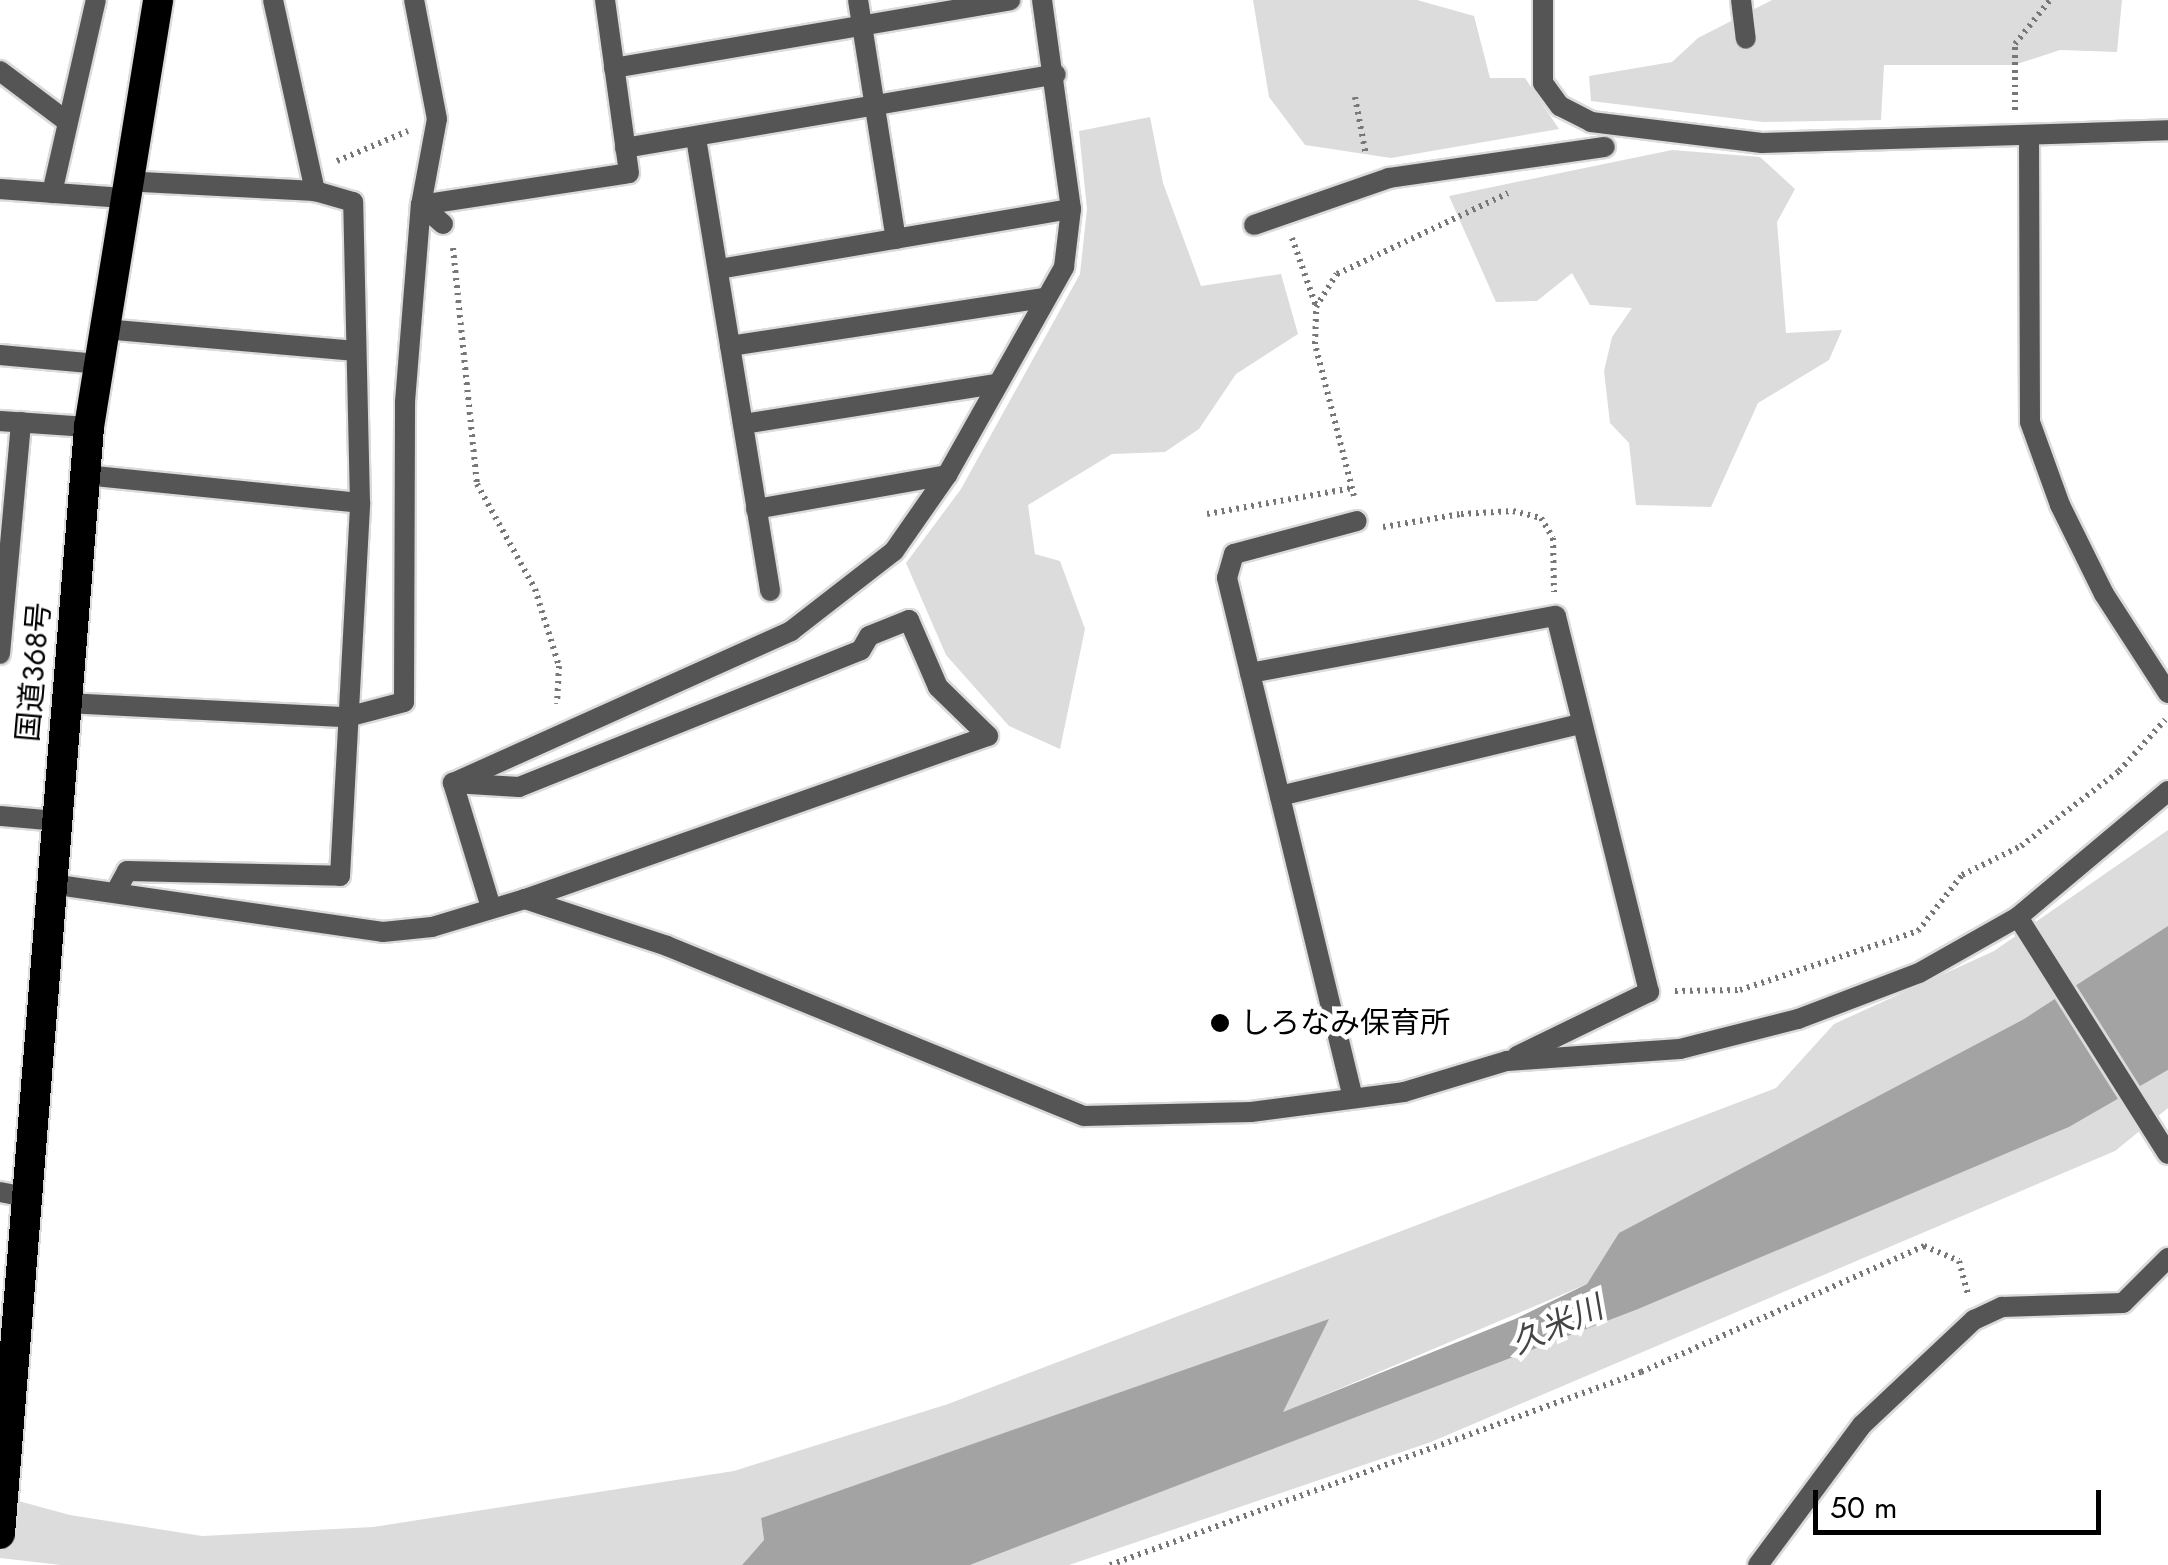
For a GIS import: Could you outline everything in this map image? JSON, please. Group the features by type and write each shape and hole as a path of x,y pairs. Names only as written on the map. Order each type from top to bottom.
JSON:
{"highway":[{"name":"国道368号","path":"0,1534 13,1195 51,884 89,427 158,0"}],"street":[{"path":"52,192 65,120 96,0"},
{"path":"272,0 314,181"},
{"path":"66,703 348,717 404,702 405,402 421,205 436,118 414,0"},
{"path":"421,205 629,174 605,0"},
{"path":"858,0 896,239"},
{"path":"614,68 1010,0"},
{"path":"453,783 790,631 894,551 946,475 1064,266 1071,208 1056,74 1042,0"},
{"path":"1543,0 1543,84 1560,106 1591,122 1762,143 2168,130"},
{"path":"1740,0 1746,39"},
{"path":"0,71 65,120"},
{"path":"625,148 1056,74"},
{"path":"2022,136 2030,422 2060,505 2104,594 2168,692"},
{"path":"696,138 770,591"},
{"path":"1254,225 1389,178 1605,146"},
{"path":"0,189 52,192 314,181 353,202 360,504 340,876 127,871 115,893"},
{"path":"421,205 443,224"},
{"path":"720,269 1071,208"},
{"path":"730,346 1044,298"},
{"path":"104,328 356,351"},
{"path":"0,355 98,364"},
{"path":"743,424 996,384"},
{"path":"0,654 11,422 89,427"},
{"path":"85,475 360,504"},
{"path":"756,509 946,475"},
{"path":"1352,1094 1227,578 1234,554 1356,521"},
{"path":"525,899 667,946 1084,1116 1251,1112 1352,1094 1404,1092 1507,1062 1649,992 1556,616 1250,673"},
{"path":"51,884 383,932 432,927 490,904 525,899 988,736 938,687 908,620 868,636 861,650 519,787 453,783"},
{"path":"1280,796 1580,724"},
{"path":"453,783 490,904"},
{"path":"1507,1062 1680,1049 1798,1019 1919,973 2018,916 2168,791"},
{"path":"0,816 56,821"},
{"path":"2018,916 2168,1154"},
{"path":"1758,1565 1862,1425 1974,1320 2002,1307 2123,1304 2168,1258"}],"path":[{"path":"2022,136 2014,44 2050,0"},
{"path":"1355,98 1364,147"},
{"path":"314,181 436,118"},
{"path":"1316,308 1337,274 1520,187"},
{"path":"443,224 455,252 477,484 534,589 559,666 558,703 544,712"},
{"path":"1300,254 1316,308 1315,344 1353,488 1356,521 1378,528 1513,511 1542,518 1552,538 1556,616"},
{"path":"1208,514 1353,488"},
{"path":"1649,992 1740,990 1918,931 1962,875 2021,846 2120,771 2168,716"},
{"path":"1110,1565 1605,1386 1924,1246 1959,1260 1974,1320"}],"shaded area":[{"path":"1253,0 1417,0 1474,16 1490,78 1525,78 1559,129 1391,158 1305,145 1269,97"},
{"path":"1772,0 2122,0 2117,52 2060,50 2014,65 1884,65 1881,120 1763,122 1591,101 1589,76 1672,62 1698,38"},
{"path":"1150,117 1163,183 1201,286 1281,274 1298,334 1236,374 1199,429 1165,452 1112,454 1028,505 1035,554 1060,561 1085,629 1060,749 1009,726 946,655 906,563 961,489 1080,274 1087,209 1079,131"},
{"path":"1672,150 1760,157 1795,189 1777,222 1786,333 1842,330 1829,360 1758,403 1711,507 1636,505 1629,443 1610,423 1604,371 1612,337 1632,308 1590,305 1572,273 1537,301 1496,302 1449,196"},
{"path":"2168,830 2168,926 2154,940 2024,1019 1620,1233 1587,1284 1282,1413 1328,1320 761,1518 764,1540 742,1565 61,1565 0,1558 0,1496 70,1515 202,1536 373,1527 734,1471 948,1404 1776,1088 1834,1024 1994,951"},
{"path":"2168,1070 2168,1108 2115,1151 1431,1442 1069,1565 970,1565 1638,1308 2069,1127"}],"water":[{"name":"久米川","path":"2168,926 2168,1070 2069,1127 1638,1309 970,1565 742,1565 764,1540 761,1518 1329,1319 1283,1412 1515,1319 1587,1284 1619,1233 2024,1019"}],"place":[{"name":"しろなみ保育所","path":"1220,1023"}]}
